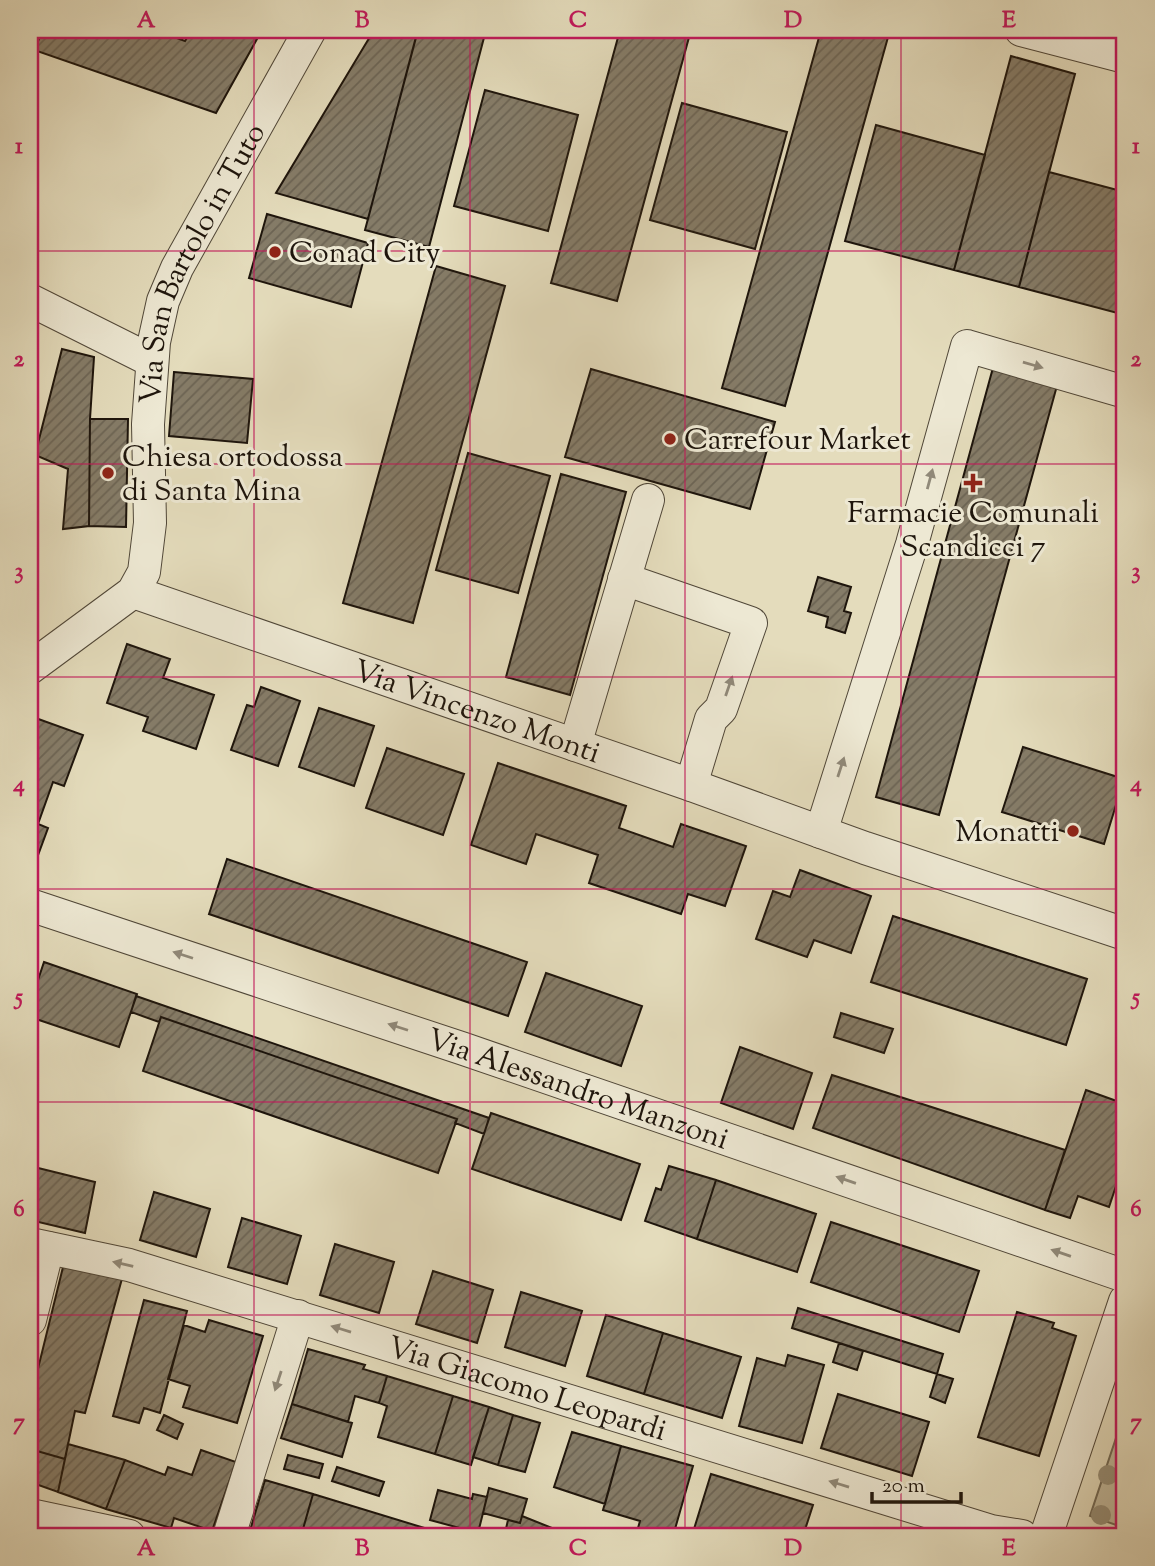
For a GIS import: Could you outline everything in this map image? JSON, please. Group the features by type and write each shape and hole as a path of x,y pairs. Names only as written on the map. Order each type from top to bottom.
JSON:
{"street":[{"name":"Via San Bartolo in Tuto","path":"133,592 144,572 150,523 148,424 152,361 161,311 177,268 310,30"},
{"path":"1021,30 1125,57"},
{"path":"30,300 152,361"},
{"path":"821,832 912,544 967,346 1125,392"},
{"path":"575,745 648,500"},
{"path":"624,579 751,623 721,709 711,719 691,785"},
{"path":"30,668 133,592"},
{"name":"Via Vincenzo Monti","path":"133,592 821,832 1125,934"},
{"name":"Via Alessandro Manzoni","path":"30,905 477,1054 1125,1276"},
{"path":"30,1320 39,1246"},
{"name":"Via Giacomo Leopardi","path":"39,1246 129,1265 978,1527 1022,1536"},
{"path":"1046,1536 1125,1301"},
{"path":"229,1536 298,1316"},
{"path":"30,1515 83,1531 130,1536"}],"green space":[{"path":"1125,1411 1125,1528 1090,1516"}],"building":[{"path":"43,30 155,30 185,41 192,30 262,30 216,113 34,50"},
{"path":"374,30 417,33 368,219 276,193"},
{"path":"418,30 486,30 429,247 365,230"},
{"path":"620,30 691,30 617,301 551,283"},
{"path":"821,30 890,30 785,406 722,388"},
{"path":"1011,56 1075,74 1019,287 954,270"},
{"path":"485,90 578,115 548,231 454,206"},
{"path":"682,103 787,132 755,249 650,220"},
{"path":"876,125 985,155 954,270 845,241"},
{"path":"1049,172 1125,192 1125,315 1019,287"},
{"path":"267,214 368,243 351,307 249,278"},
{"path":"436,266 505,286 413,623 343,603"},
{"path":"62,349 94,357 90,419 89,526 63,529 68,469 35,455"},
{"path":"994,364 1058,382 939,815 876,797"},
{"name":"Carrefour Market","path":"591,369 775,422 750,509 565,457"},
{"path":"174,372 253,379 247,443 169,436"},
{"name":"Chiesa ortodossa di Santa Mina","path":"90,419 128,419 126,527 89,526"},
{"path":"468,453 550,476 518,593 436,570"},
{"path":"561,474 626,492 570,695 506,677"},
{"path":"818,577 851,587 844,611 851,613 845,633 826,627 828,617 808,611"},
{"path":"127,644 170,659 163,678 214,695 196,749 143,731 148,717 107,703"},
{"path":"261,687 300,701 278,766 231,750 247,705 254,707"},
{"path":"319,708 374,726 354,786 299,767"},
{"path":"30,716 83,735 64,786 53,782 38,824 48,828 34,866 30,865"},
{"path":"1023,747 1124,779 1104,844 1002,812"},
{"path":"387,748 464,774 443,835 366,808"},
{"path":"498,763 626,806 619,828 673,847 681,824 746,846 725,906 688,894 681,914 589,883 598,855 536,834 526,864 471,845"},
{"path":"227,859 527,962 508,1016 209,914"},
{"path":"800,870 871,896 851,953 814,940 807,957 756,939 773,891 790,897"},
{"path":"893,916 1087,979 1066,1045 871,982"},
{"path":"44,962 137,994 119,1047 30,1017 30,1004"},
{"path":"546,973 642,1006 621,1066 525,1032"},
{"path":"136,996 489,1118 484,1134 455,1123 457,1119 161,1017 159,1022 131,1012"},
{"path":"841,1013 893,1029 884,1053 834,1037"},
{"path":"161,1017 457,1119 438,1173 143,1071"},
{"path":"740,1047 812,1073 793,1129 721,1103"},
{"path":"832,1075 1065,1150 1045,1210 813,1128"},
{"path":"1086,1090 1125,1104 1125,1159 1109,1207 1078,1196 1070,1218 1045,1210"},
{"path":"491,1113 640,1164 621,1220 472,1169"},
{"path":"30,1166 95,1182 85,1233 30,1220"},
{"path":"669,1166 716,1180 697,1239 645,1221 656,1188 661,1190"},
{"path":"716,1180 816,1214 797,1272 697,1239"},
{"path":"154,1192 210,1209 196,1257 140,1240"},
{"path":"242,1218 301,1236 287,1284 228,1267"},
{"path":"831,1222 979,1271 959,1332 811,1282"},
{"path":"335,1244 394,1262 379,1313 320,1295"},
{"path":"64,1263 123,1275 85,1413 75,1411 65,1459 30,1449 30,1401"},
{"path":"433,1271 493,1290 477,1343 416,1324"},
{"path":"521,1292 582,1311 565,1366 505,1347"},
{"path":"144,1300 187,1311 160,1413 144,1408 139,1423 113,1416"},
{"path":"798,1308 943,1354 937,1374 792,1328"},
{"path":"1017,1312 1054,1323 1052,1328 1076,1336 1039,1456 978,1437"},
{"path":"606,1315 663,1333 644,1394 587,1376"},
{"path":"209,1320 263,1336 237,1423 183,1407 190,1386 168,1379 184,1325 205,1332"},
{"path":"663,1333 741,1357 722,1418 644,1394"},
{"path":"839,1343 863,1351 857,1370 833,1362"},
{"path":"308,1349 365,1365 363,1369 387,1376 379,1403 355,1396 348,1422 292,1404"},
{"path":"788,1355 824,1365 802,1443 739,1426 757,1358 785,1366"},
{"path":"937,1374 953,1379 945,1403 930,1397"},
{"path":"387,1376 453,1396 435,1454 378,1437 387,1406 379,1403"},
{"path":"838,1394 929,1422 912,1476 821,1448"},
{"path":"453,1396 489,1407 471,1465 435,1454"},
{"path":"292,1404 352,1423 342,1457 281,1438"},
{"path":"489,1407 513,1415 498,1465 473,1457"},
{"path":"164,1415 183,1424 177,1439 157,1430"},
{"path":"513,1415 540,1423 525,1472 498,1465"},
{"path":"572,1432 621,1446 605,1504 554,1487"},
{"path":"68,1444 125,1460 106,1509 58,1492"},
{"path":"621,1446 693,1466 673,1536 636,1535 640,1521 603,1510"},
{"path":"30,1449 65,1459 58,1492 30,1482"},
{"path":"201,1450 236,1462 212,1531 174,1518 171,1528 106,1509 125,1460 165,1475 168,1467 192,1475"},
{"path":"288,1455 323,1464 319,1478 284,1469"},
{"path":"337,1467 384,1482 379,1496 332,1481"},
{"path":"711,1474 813,1505 803,1536 718,1536 694,1529"},
{"path":"265,1480 313,1494 301,1536 249,1534"},
{"path":"489,1488 527,1499 520,1523 483,1513"},
{"path":"438,1490 472,1499 473,1494 487,1497 478,1533 430,1520"},
{"path":"313,1494 431,1530 429,1536 301,1536"},
{"path":"522,1516 572,1536 512,1536 505,1533 508,1520 520,1523"}],"place":[{"name":"Conad City","path":"275,252"},
{"name":"Carrefour Market","path":"670,439"},
{"name":"Chiesa ortodossa di Santa Mina","path":"108,473"},
{"name":"Farmacie Comunali Scandicci 7","path":"973,483"},
{"name":"Monatti","path":"1073,831"}]}
